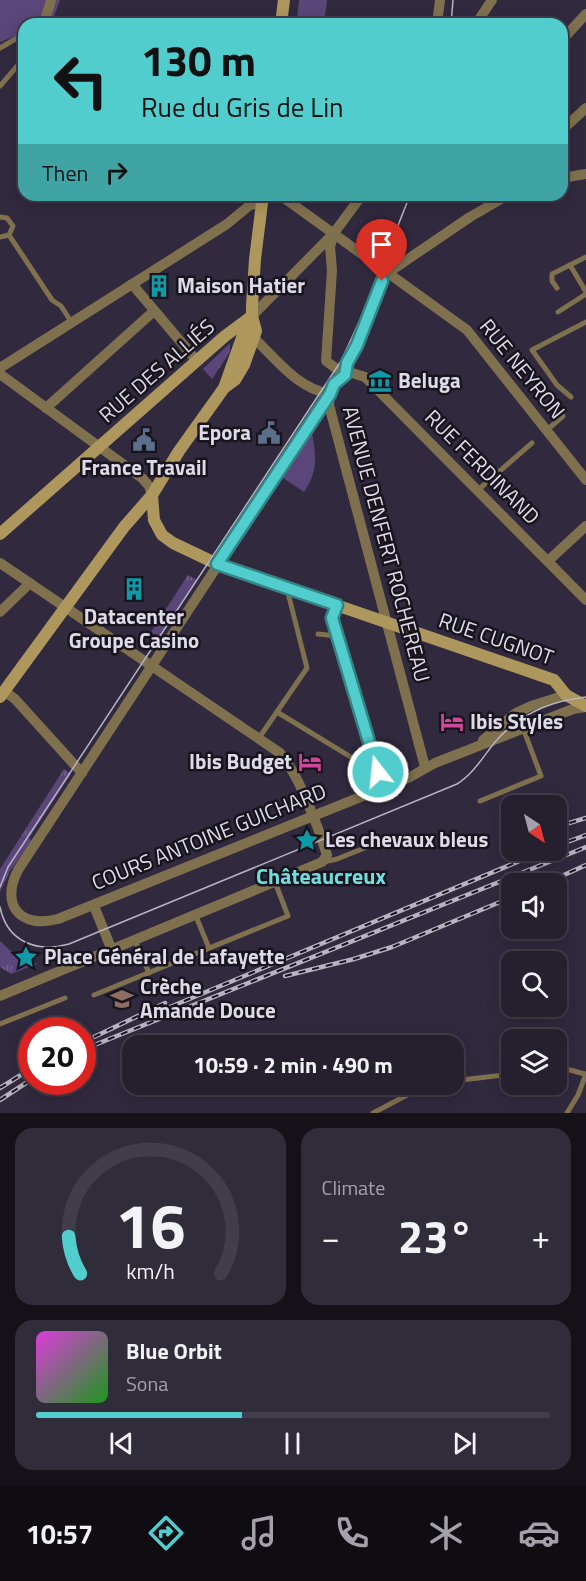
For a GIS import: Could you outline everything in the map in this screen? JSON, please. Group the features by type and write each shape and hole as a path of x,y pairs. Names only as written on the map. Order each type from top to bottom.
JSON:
{"main road":[{"path":"282,18 284,0"},
{"path":"224,388 235,380 248,358 256,331 252,316 255,258 263,201"},
{"path":"2,694 124,527 152,495 224,388 252,316"},
{"name":"RUE DES ALLIÉS","path":"0,534 197,361 252,316"},
{"name":"RUE CUGNOT","path":"152,495 154,520 162,535 173,543 217,564 554,680 566,694 586,706"},
{"path":"566,694 586,693"}],"street":[{"path":"46,18 51,0"},
{"path":"438,18 440,0"},
{"path":"480,18 492,0"},
{"path":"568,34 586,14"},
{"path":"568,124 586,108"},
{"path":"568,177 586,174"},
{"path":"0,368 227,224 250,205 259,201"},
{"name":"RUE NEYRON","path":"289,201 467,330 586,480"},
{"name":"RUE DES ALLIÉS","path":"252,316 334,233 358,201"},
{"path":"470,217 487,201"},
{"path":"389,272 498,201"},
{"path":"334,233 330,247 332,270 326,361 345,375"},
{"name":"AVENUE DENFERT ROCHEREAU","path":"389,272 382,281 357,345 347,363 345,375 334,384 329,405 425,767"},
{"path":"132,284 197,361"},
{"path":"46,408 154,311"},
{"path":"2,694 15,699 82,773 330,394 304,385 254,338"},
{"name":"RUE FERDINAND","path":"345,375 352,373 365,377 586,600"},
{"path":"0,374 142,478 152,495"},
{"path":"548,561 586,526"},
{"path":"0,563 280,753 289,763 327,855 322,862 0,996"},
{"path":"0,612 30,583"},
{"path":"475,747 516,713 566,694"},
{"name":"COURS ANTOINE GUICHARD","path":"82,773 14,876 9,893 11,904 24,918 45,922 94,906 383,788 418,773 425,767 573,709 586,706"},
{"path":"94,906 111,948"}],"lane":[{"path":"0,48 18,38"},
{"path":"0,86 18,65"},
{"path":"0,217 7,218 12,223 13,229 9,235 0,237"},
{"path":"9,235 52,300 61,306 72,322"},
{"path":"557,288 552,281 552,274 586,256"},
{"path":"558,312 586,293 570,265"},
{"path":"571,397 557,385 532,351 586,322"},
{"path":"547,430 562,416"},
{"path":"478,490 532,442"},
{"path":"259,738 307,668 287,588"},
{"path":"337,605 332,618 383,788"},
{"path":"318,634 337,636"},
{"path":"277,712 378,772"},
{"path":"480,801 541,776 523,728"},
{"path":"322,862 337,860 376,843"},
{"path":"94,995 288,916 274,882"},
{"path":"195,914 209,948"},
{"path":"135,939 149,973"},
{"path":"0,1024 65,998"},
{"path":"567,1069 586,1074 578,1095 567,1113"},
{"path":"464,1080 501,1075"},
{"path":"373,1113 407,1095"}],"green space":[{"path":"0,0 60,0 53,18 18,18 18,35 0,42"},
{"path":"299,0 327,0 325,18 297,18"},
{"path":"230,343 230,352 212,379 203,369"},
{"path":"312,434 315,464 304,492 283,478"},
{"path":"188,575 197,580 160,637 151,632"},
{"path":"64,769 71,774 29,838 32,841 10,871 0,892 0,869"},
{"path":"0,941 15,955 37,964 11,974 0,967"}],"tram line":[{"path":"452,18 453,0"},
{"path":"0,887 8,867 341,361 366,307 408,201"},
{"path":"0,907 9,929 25,942 46,947 69,944 457,784 473,770 504,732 524,717 547,706 586,697"}],"railway":[{"path":"567,824 586,818"},
{"path":"567,842 586,835"},
{"path":"96,1044 586,847"},
{"path":"158,1012 520,861"},
{"path":"567,874 586,865"},
{"path":"285,976 392,947 501,902"},
{"path":"96,1036 165,1003"},
{"path":"0,1088 18,1077"},
{"path":"0,1100 18,1088"}],"place":[{"name":"Maison Hatier","path":"159,286"},
{"name":"Beluga","path":"380,381"},
{"name":"Epora","path":"269,433"},
{"name":"France Travail","path":"144,440"},
{"name":"Datacenter Groupe Casino","path":"134,589"},
{"name":"Ibis Styles","path":"452,722"},
{"name":"Ibis Budget","path":"310,762"},
{"name":"Les chevaux bleus","path":"307,840"},
{"name":"Place Général de Lafayette","path":"26,957"},
{"name":"Crèche Amande Douce","path":"122,999"}],"district":[{"name":"Châteaucreux","path":"321,876"}],"route":[{"path":"378,772 332,618 337,605 217,564 330,394 334,384 345,375 347,363 357,345 382,281"}]}
